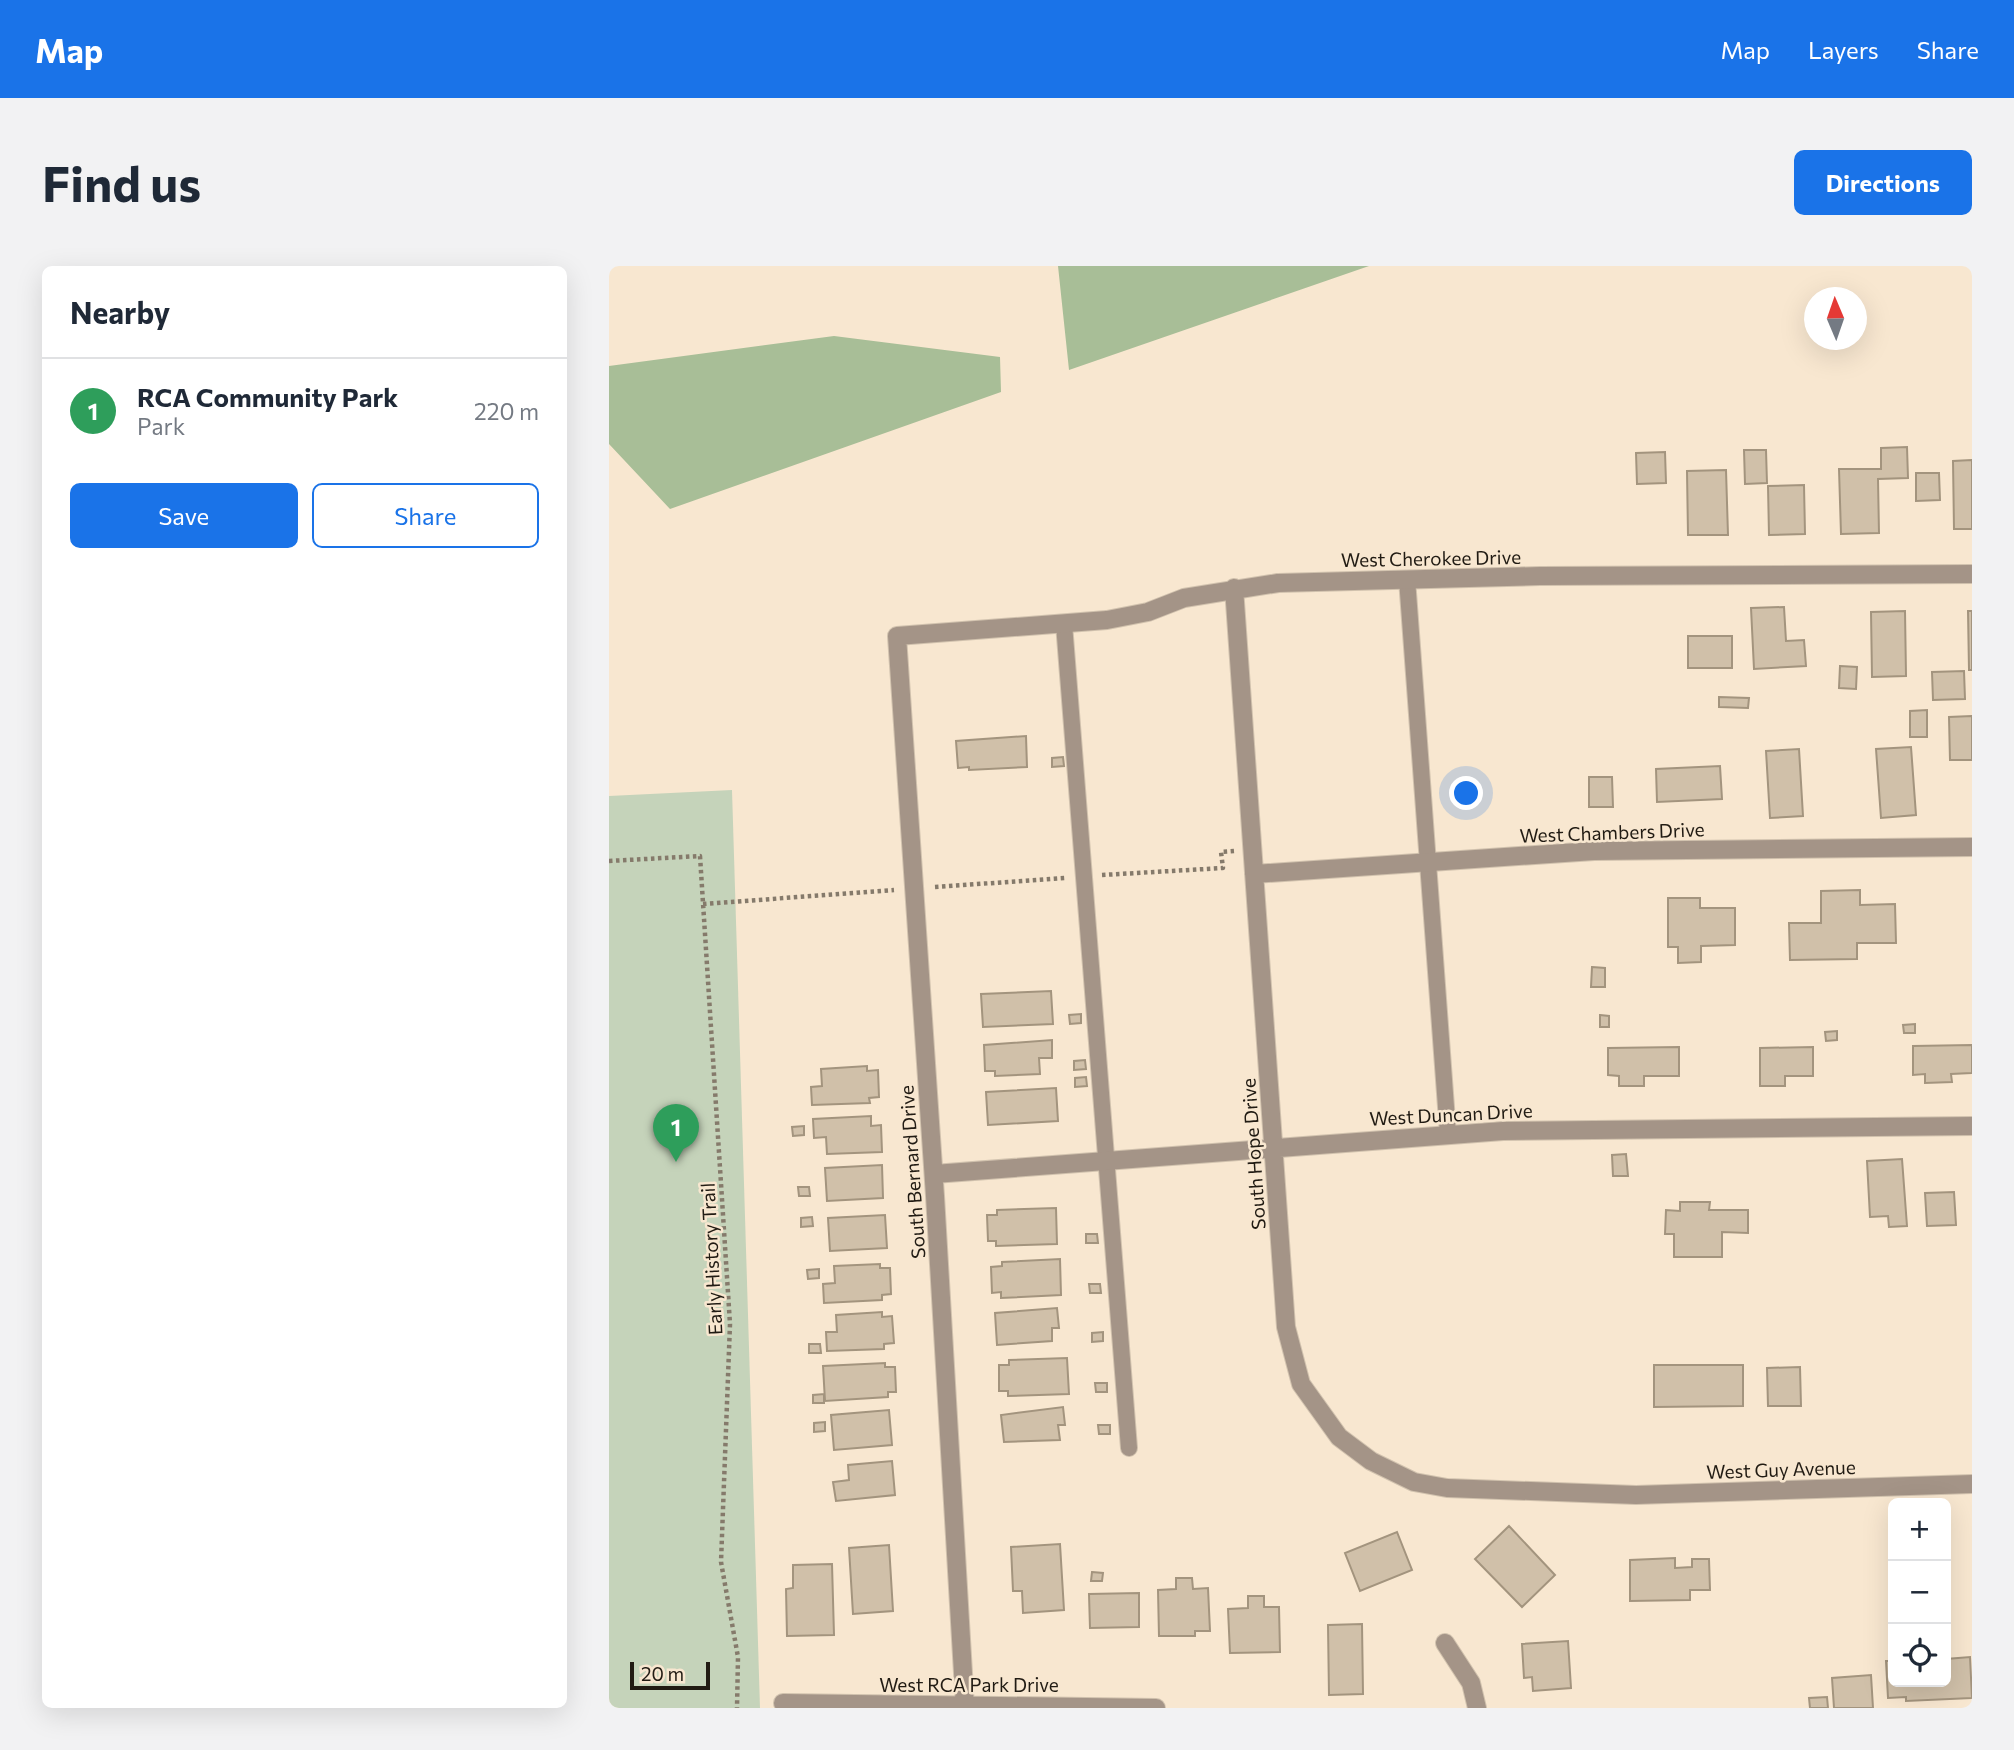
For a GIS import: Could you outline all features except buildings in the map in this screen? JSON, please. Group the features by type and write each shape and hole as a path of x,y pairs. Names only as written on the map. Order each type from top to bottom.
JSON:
{"street":[{"name":"West Cherokee Drive","path":"897,636 1064,624 1135,614 1184,598 1278,583 1407,579 1972,573"},
{"name":"South Hope Drive","path":"1234,588 1286,1327 1301,1384 1339,1437 1371,1461 1414,1482 1447,1488 1592,1494"},
{"name":"South Bernard Drive","path":"897,636 934,1174 965,1706"},
{"name":"West Chambers Drive","path":"1254,874 1594,851 1972,847"},
{"name":"West Duncan Drive","path":"934,1174 1448,1134 1610,1128 1972,1126"},
{"name":"West Guy Avenue","path":"1592,1494 1972,1484"},
{"path":"1445,1643 1471,1683 1478,1708"},
{"name":"West RCA Park Drive","path":"783,1703 1111,1705 1156,1708"}],"lane":[{"path":"1407,579 1448,1134"},
{"path":"1064,624 1129,1448"}],"path":[{"path":"1098,876 1223,868 1221,852 1252,850"},
{"name":"Early History Trail","path":"609,861 700,856 730,1324 721,1562 738,1657 737,1708"},
{"path":"924,888 1073,877"},
{"path":"703,904 898,890"}],"green space":[{"path":"1058,266 1369,266 1069,370"},
{"path":"834,336 1000,357 1001,392 670,509 609,444 609,366"},
{"path":"732,790 760,1708 609,1708 609,796"}],"place":[{"name":"RCA Community Park","path":"676,1162"}]}
